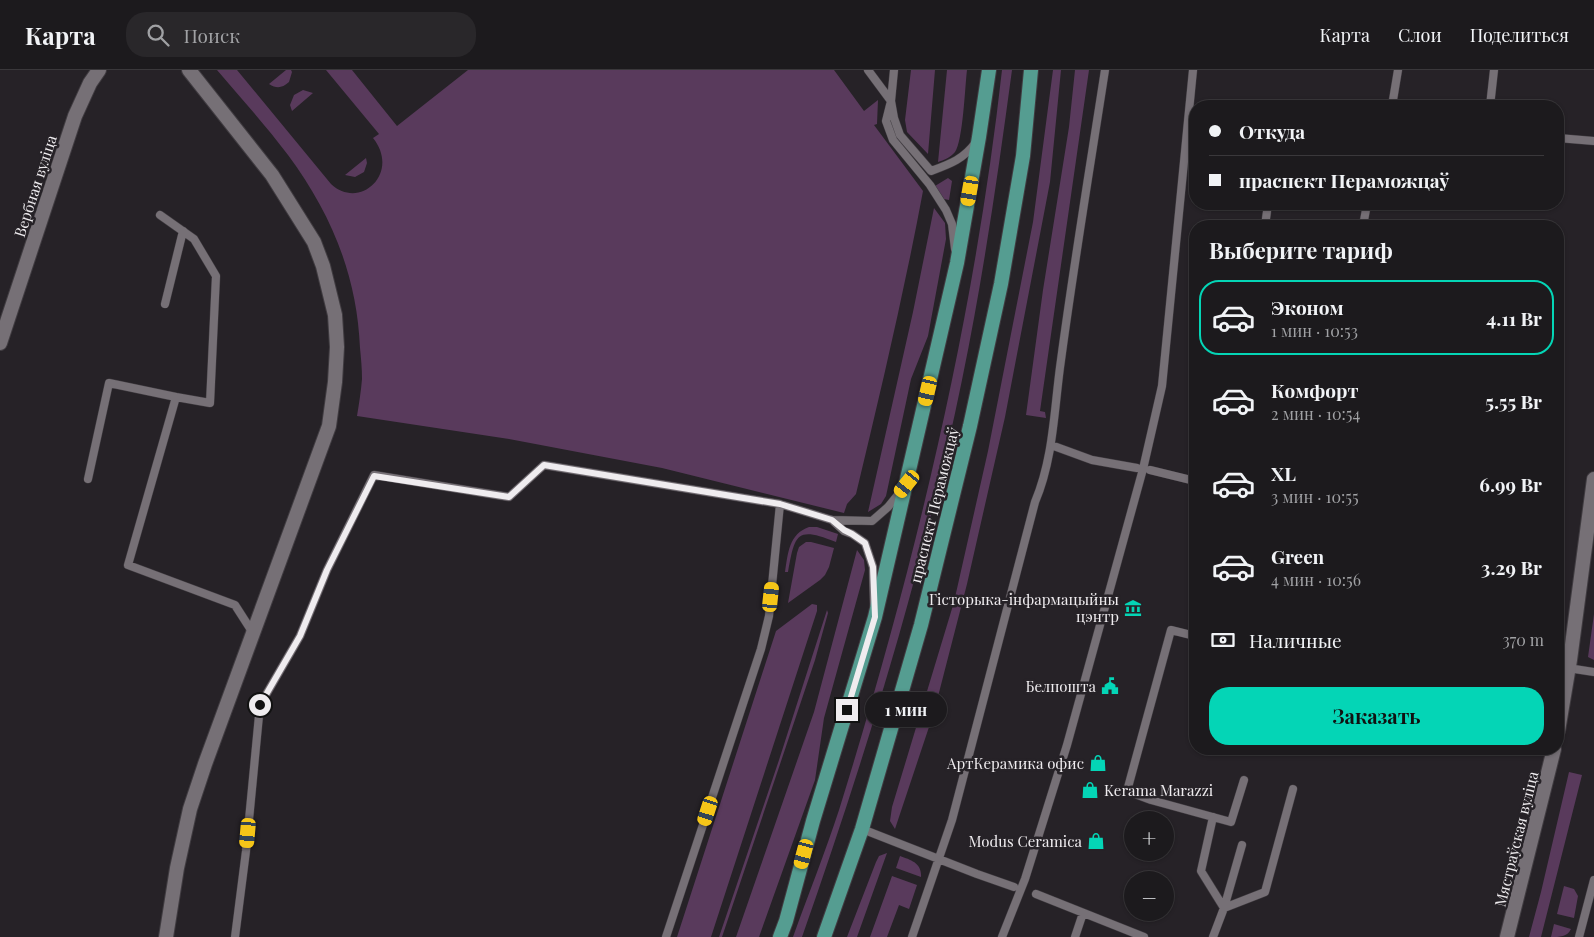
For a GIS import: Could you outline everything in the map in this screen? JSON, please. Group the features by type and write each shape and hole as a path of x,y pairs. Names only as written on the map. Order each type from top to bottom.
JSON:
{"main road":[{"name":"праспект Пераможцаў","path":"780,937 875,617 907,484 957,263 979,137 988,70"},
{"name":"праспект Пераможцаў","path":"824,937 862,829 921,625 970,426 1001,284 1021,166 1031,70"}],"street":[{"name":"Вербная вуліца","path":"0,343 75,116 90,83 99,70"},
{"path":"166,937 177,868 190,809 329,426 336,374 337,347 335,315 323,266 314,242 297,212 272,175 189,70"},
{"path":"1565,661 1594,479"},
{"name":"Мястраўская вуліца","path":"1507,937 1552,755"}],"lane":[{"path":"868,70 891,101 900,135 931,171 951,164 968,154 979,137"},
{"path":"894,70 891,101 886,121 893,140 930,185 946,210 952,224 957,263"},
{"path":"912,937 952,820 1035,502 1043,483 1051,445 1061,361 1105,70"},
{"path":"1190,100 1193,70"},
{"path":"1393,100 1398,70"},
{"path":"1491,100 1494,70"},
{"path":"1002,937 1025,879 1067,745 1143,468 1160,395 1189,109"},
{"path":"1564,138 1594,141"},
{"path":"88,479 109,383 210,403 216,276 194,239 160,215"},
{"path":"165,304 183,231"},
{"path":"176,396 128,565 235,605 253,633"},
{"path":"1051,445 1092,460 1137,468"},
{"path":"235,937 246,851 260,705 300,636 327,570 374,476 509,497 544,465 780,504 832,520 872,521 888,507 907,484"},
{"path":"1150,470 1189,480"},
{"path":"666,937 761,649 769,616 780,504"},
{"path":"832,520 865,543 873,567 875,617"},
{"path":"1189,634 1171,630 1127,791 1231,822 1244,780"},
{"path":"1565,661 1594,672"},
{"path":"1224,908 1265,892 1293,789"},
{"path":"1213,817 1201,871 1224,908"},
{"path":"862,829 1014,887"},
{"path":"1213,937 1224,908 1242,845"},
{"path":"1579,937 1594,880"},
{"path":"1036,894 1144,937"},
{"path":"1076,937 1083,913"}],"shaded area":[{"path":"217,70 237,70 331,184 342,191 354,193 364,191 380,175 382,164 380,151 373,138 379,134 326,70 352,70 397,126 468,70 834,70 864,111 878,100 877,124 874,125 923,191 900,305 856,494 847,504 844,513 662,468 509,439 357,416 362,379 358,321 354,295 339,246 317,199 288,155"},
{"path":"286,70 291,70 292,72 289,82 279,87 269,84"},
{"path":"911,70 935,70 928,154 907,132 905,120"},
{"path":"947,70 967,70 963,113 960,137 955,152 945,160 938,162"},
{"path":"1002,70 1012,70 990,226 962,380 930,522 891,662 849,800 802,937 793,937 839,810 892,628 916,536 958,351 990,164"},
{"path":"1053,70 1061,70 1050,182 1005,417 967,584 934,712 895,829 890,821 892,807 954,602 988,451 1033,222"},
{"path":"1075,70 1089,70 1040,411 1045,412 1046,418 1026,415 1043,290 1069,127"},
{"path":"303,90 313,93 292,111 290,105 294,95"},
{"path":"366,158 367,163 364,172 355,177 345,175"},
{"path":"948,178 952,181 949,200 944,199 935,186"},
{"path":"934,208 945,223 946,239 928,336 911,379 886,496 881,504 868,512 913,312"},
{"path":"809,527 817,527 838,534 836,542 823,537 805,534 796,542 788,572 785,572 793,539 802,530"},
{"path":"806,542 834,548 829,567 820,580 788,603 797,553 799,547"},
{"path":"857,550 864,560 865,570 824,718 815,780 759,937 736,937 814,712"},
{"path":"812,604 817,605 817,611 711,937 677,937 776,631"},
{"path":"827,610 828,613 815,660 722,937 719,937 779,760"},
{"path":"1594,614 1594,660 1588,657"},
{"path":"1569,772 1582,775 1541,937 1529,937 1541,892"},
{"path":"887,853 857,937 847,937 876,862 879,856"},
{"path":"900,856 918,865 921,877 896,868"},
{"path":"892,876 917,885 909,909 899,905 887,937 870,937"},
{"path":"1564,886 1574,889 1578,896 1574,918 1557,914"},
{"path":"1554,924 1571,929 1560,937 1551,937"}],"place":[{"name":"Гісторыка-інфармацыйны цэнтр","path":"1133,608"},
{"name":"Белпошта","path":"1110,686"},
{"name":"АртКерамика офис","path":"1098,763"},
{"name":"Kerama Marazzi","path":"1090,790"},
{"name":"Modus Ceramica","path":"1096,841"}],"route":[{"path":"260,705 300,636 327,570 374,476 509,497 544,465 780,504 832,520 865,543 873,567 875,617 847,710"}]}
